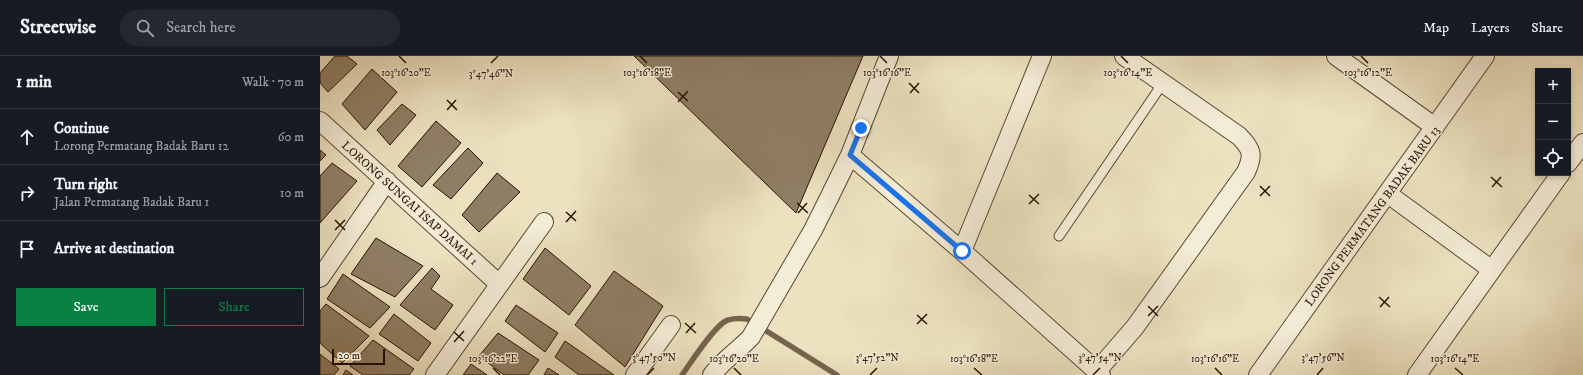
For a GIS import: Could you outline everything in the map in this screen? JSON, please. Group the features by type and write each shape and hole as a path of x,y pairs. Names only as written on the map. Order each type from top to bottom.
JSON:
{"street":[{"path":"712,375 725,360 741,348 751,337 813,230 850,155 889,56"},
{"path":"962,251 1042,56"},
{"path":"850,155 962,251 1099,373 1135,327 1246,172 1250,163 1251,152 1239,136 1124,56"},
{"path":"1336,56 1435,127"},
{"name":"LORONG PERMATANG BADAK BARU 13","path":"1258,375 1485,56"},
{"name":"LORONG SUNGAI ISAP DAMAI 1","path":"320,121 500,284"},
{"path":"1571,159 1583,143"},
{"path":"1417,375 1559,176"},
{"path":"320,278 387,181"},
{"path":"1388,194 1492,270"},
{"path":"435,375 544,222"},
{"path":"635,375 671,325"}],"lane":[{"path":"1059,236 1163,83"}],"building":[{"path":"335,56 347,56 357,64 328,92 320,83 320,73"},
{"path":"634,56 863,56 796,213"},
{"path":"372,69 397,92 365,130 342,104"},
{"path":"402,104 416,115 390,145 377,130"},
{"path":"436,121 461,143 422,187 398,166"},
{"path":"468,148 483,163 451,199 433,185"},
{"path":"320,150 326,155 320,161"},
{"path":"332,163 357,181 320,223 320,176"},
{"path":"497,173 520,192 479,232 462,215"},
{"path":"376,238 423,266 395,297 351,274"},
{"path":"545,248 591,286 569,315 523,279"},
{"path":"432,268 440,276 431,289 453,305 435,330 400,305"},
{"path":"614,271 663,306 625,367 575,325"},
{"path":"343,274 390,307 370,328 327,299"},
{"path":"326,304 369,336 342,363 320,343 320,311"},
{"path":"516,305 558,333 545,352 505,321"},
{"path":"394,314 431,343 418,361 379,334"},
{"path":"498,333 539,360 528,375 504,375 479,356"},
{"path":"373,340 414,369 409,375 363,375 350,366"},
{"path":"565,341 614,375 579,375 555,357"},
{"path":"320,354 339,369 334,375 320,375"},
{"path":"471,364 487,375 463,375"},
{"path":"548,368 559,375 544,375"},
{"path":"346,370 353,375 343,375"}],"waterway":[{"path":"682,375 717,328 728,320 739,318 747,319 837,375"}],"route":[{"path":"861,128 850,155 962,251"}]}
